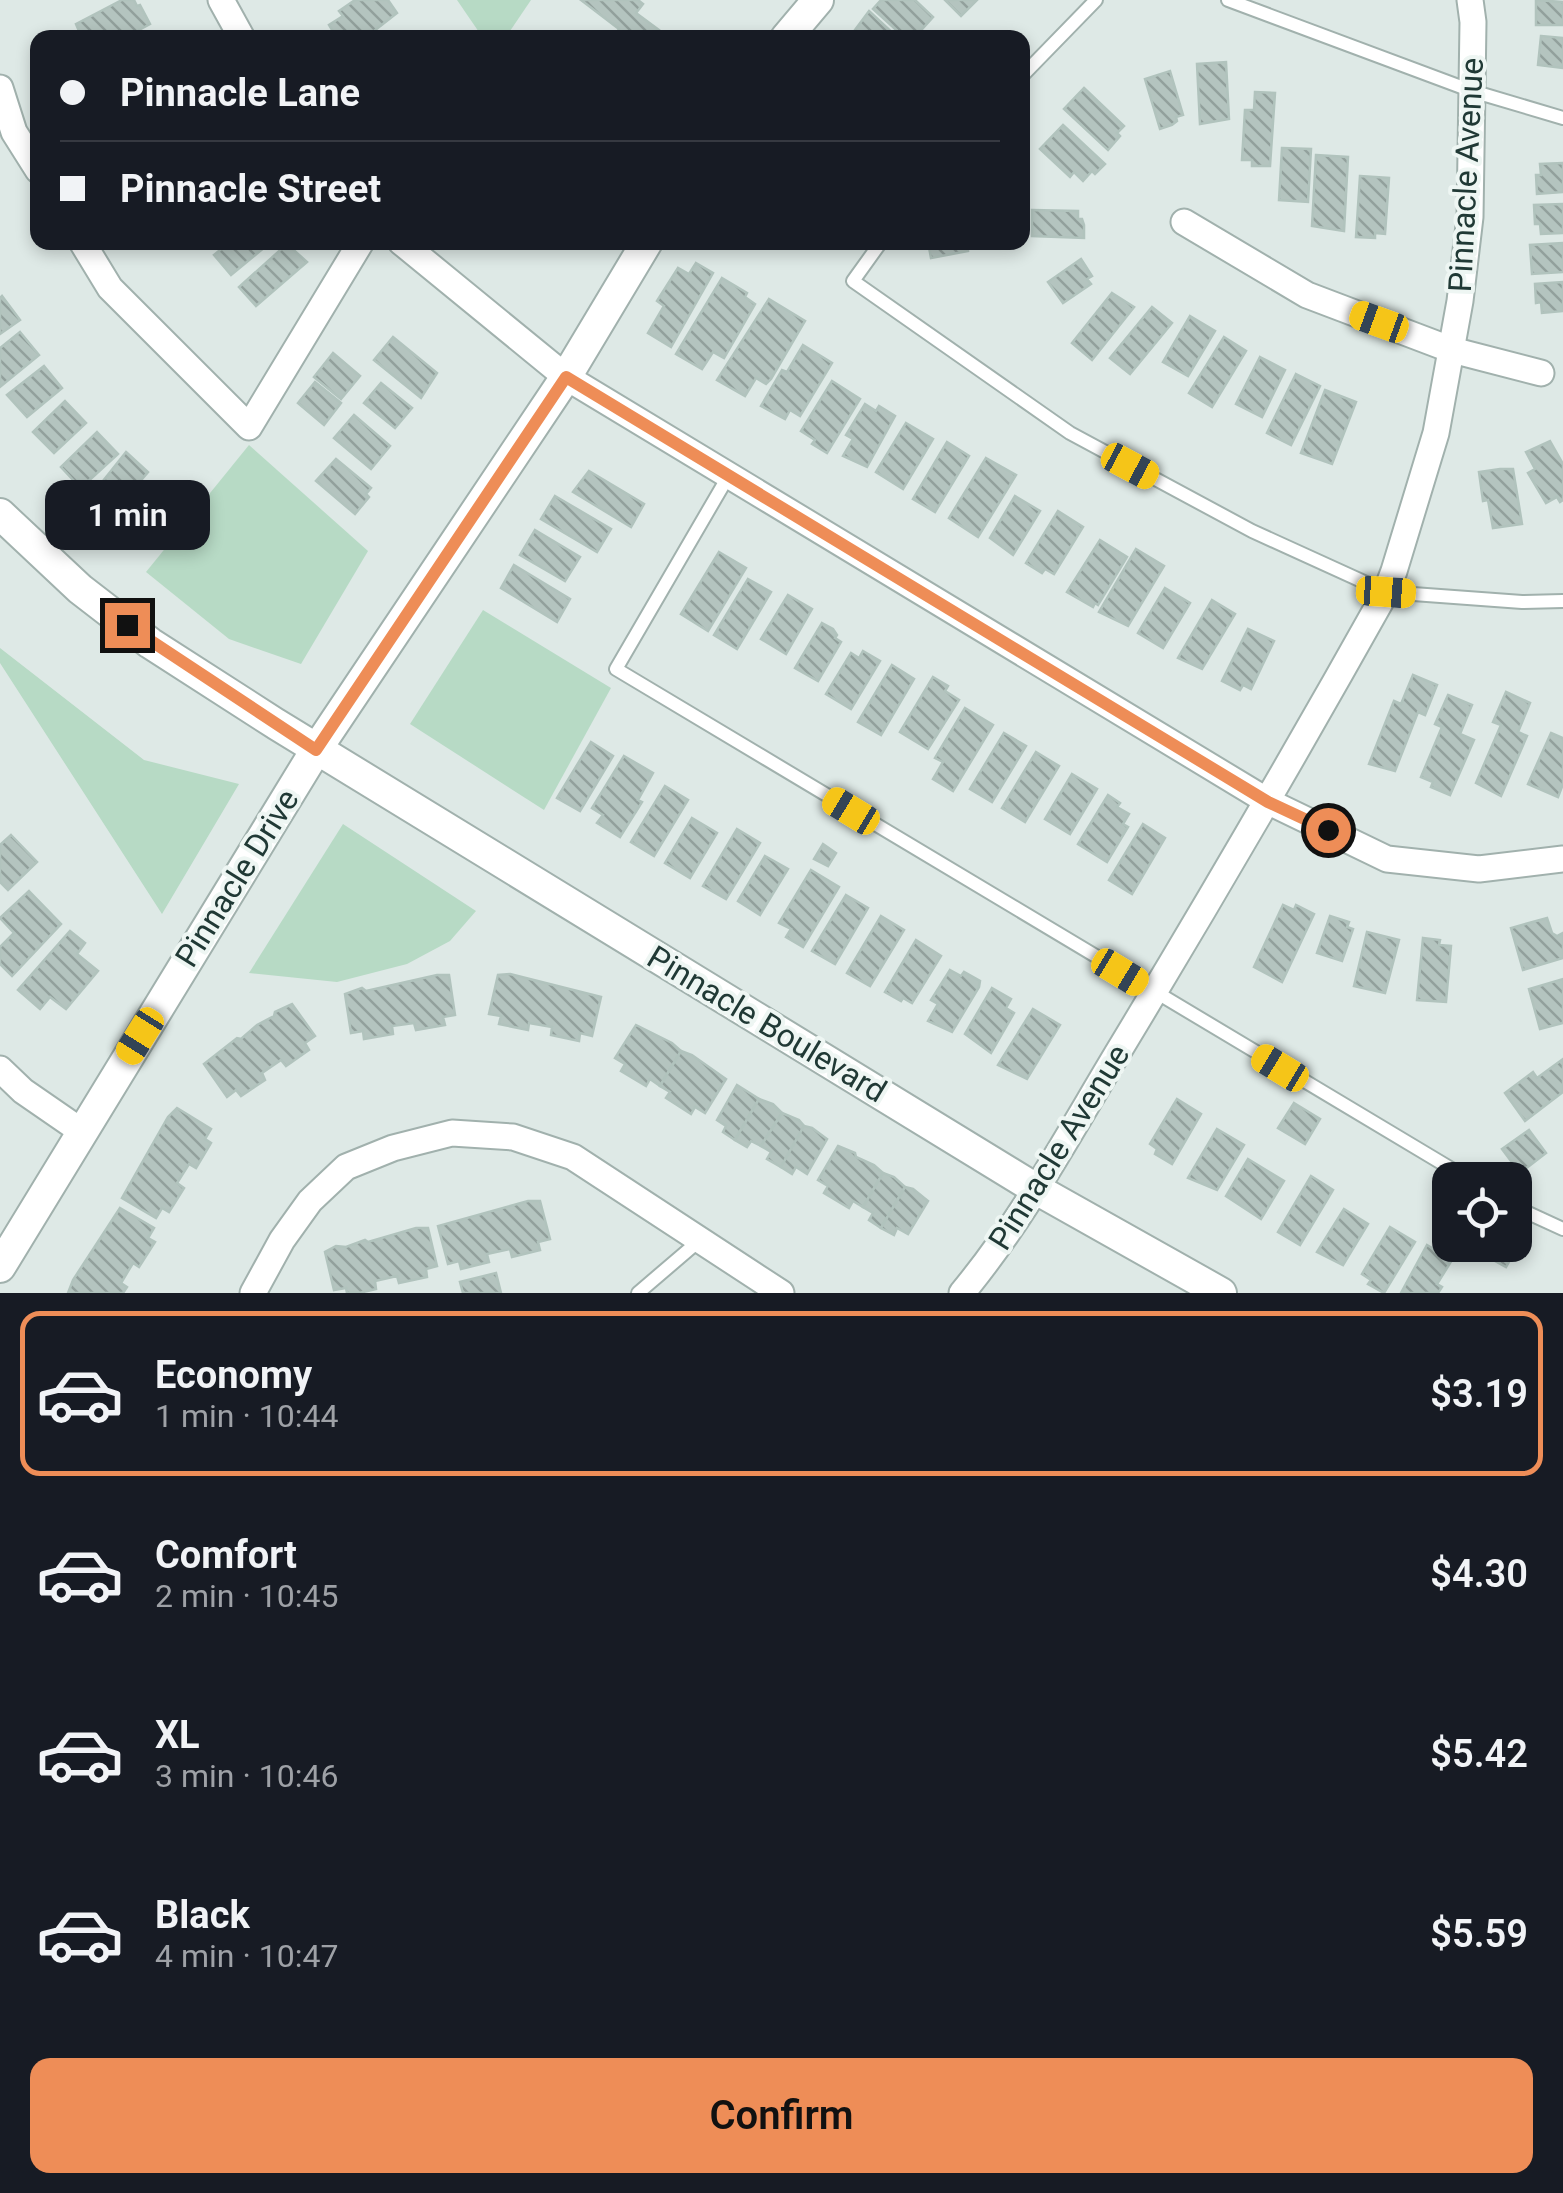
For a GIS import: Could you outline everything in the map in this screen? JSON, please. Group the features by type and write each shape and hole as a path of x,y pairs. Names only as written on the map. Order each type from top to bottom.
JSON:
{"street":[{"path":"221,0 238,30"},
{"path":"793,30 818,0"},
{"name":"Pinnacle Avenue","path":"962,1293 984,1268 1036,1188 1154,993 1268,802 1386,592 1436,433 1452,350 1470,216 1470,0"},
{"path":"0,88 14,132 30,157"},
{"path":"1184,222 1306,295 1452,350 1541,373"},
{"path":"87,250 110,288 249,428 356,250"},
{"path":"411,250 566,377 1268,802 1387,858 1479,869 1563,859"},
{"name":"Pinnacle Drive","path":"0,1268 316,750 566,377 641,250"},
{"name":"Pinnacle Boulevard","path":"0,514 80,589 150,643 316,750 1036,1188 1221,1293"},
{"path":"0,1069 82,1131"},
{"path":"253,1293 282,1240 310,1201 346,1167 392,1148 452,1133 513,1137 572,1158 780,1293"}],"lane":[{"path":"1030,68 1096,0"},
{"path":"1228,0 1472,90 1563,118"},
{"path":"875,250 852,281 1070,433 1252,531 1386,592 1522,602 1563,601"},
{"path":"729,475 616,669 1440,1162"},
{"path":"1532,1214 1563,1230"},
{"path":"638,1293 700,1240"}],"green space":[{"path":"457,0 531,0 511,30 478,30"},
{"path":"249,445 368,551 301,664 229,639 146,572"},
{"path":"483,610 611,688 544,810 410,724"},
{"path":"0,648 144,760 239,784 162,914 0,663"},
{"path":"343,824 476,911 450,941 407,964 337,982 249,973"}],"building":[{"path":"122,0 134,0 150,24 139,30 79,30 76,24"},
{"path":"355,0 388,0 397,13 375,30 332,30 329,25 343,16 339,11"},
{"path":"581,0 638,0 643,4 636,13 659,30 619,29"},
{"path":"881,0 915,0 933,17 921,30 896,30 873,9"},
{"path":"945,0 977,0 961,16"},
{"path":"1536,0 1563,2 1563,25 1536,25"},
{"path":"869,11 889,30 855,30"},
{"path":"1541,36 1563,38 1563,68 1538,65"},
{"path":"1226,62 1229,119 1200,124 1197,64"},
{"path":"1170,71 1183,115 1160,129 1145,79"},
{"path":"1084,88 1124,126 1108,150 1064,109"},
{"path":"1255,92 1275,93 1270,166 1252,166 1252,160 1242,160 1245,110 1254,110"},
{"path":"1063,125 1105,164 1083,181 1074,172 1070,177 1040,149"},
{"path":"1282,148 1311,149 1308,202 1279,200"},
{"path":"1316,155 1348,157 1344,231 1312,226"},
{"path":"1563,163 1563,192 1537,194 1540,164"},
{"path":"1360,176 1389,178 1385,234 1375,233 1375,238 1356,237"},
{"path":"1563,204 1563,233 1541,234 1540,224 1535,224 1534,205"},
{"path":"1032,210 1078,211 1084,238 1032,236"},
{"path":"1563,243 1563,272 1532,274 1530,245"},
{"path":"220,250 261,250 231,275 214,255"},
{"path":"280,250 294,250 307,262 256,306 239,287"},
{"path":"930,250 968,250 968,251 931,258"},
{"path":"1081,259 1092,276 1087,279 1091,284 1063,303 1048,282"},
{"path":"696,263 713,273 671,347 648,333 664,306 657,301 678,268 689,274"},
{"path":"722,278 747,293 745,297 755,304 724,358 713,352 702,369 676,354"},
{"path":"1563,282 1563,311 1542,313 1541,302 1536,303 1535,284"},
{"path":"1112,293 1134,307 1092,360 1072,343"},
{"path":"0,298 20,320 0,334"},
{"path":"769,299 805,321 771,379 766,384 756,378 745,396 717,380"},
{"path":"1152,307 1172,323 1130,374 1110,358"},
{"path":"1190,316 1215,331 1188,376 1163,362"},
{"path":"20,332 39,355 0,387 0,348"},
{"path":"393,337 437,373 421,398 374,360"},
{"path":"1224,337 1246,351 1212,407 1189,393"},
{"path":"803,345 832,363 800,416 790,410 785,419 761,406 782,370 787,372"},
{"path":"333,353 360,376 341,399 314,377"},
{"path":"1260,357 1285,370 1262,417 1236,404"},
{"path":"44,366 62,388 27,417 7,395"},
{"path":"1296,374 1320,386 1291,445 1267,433"},
{"path":"832,381 860,399 827,453 801,431"},
{"path":"315,382 341,403 324,425 298,403"},
{"path":"381,383 412,408 395,428 364,403"},
{"path":"1325,390 1356,402 1332,464 1301,453"},
{"path":"65,401 86,423 54,453 33,432"},
{"path":"865,404 876,411 879,406 895,416 867,467 843,456 853,439 846,435"},
{"path":"354,415 390,446 371,469 334,438"},
{"path":"906,423 933,439 903,489 876,472"},
{"path":"97,432 118,454 84,485 78,480 76,483 61,467"},
{"path":"1550,441 1563,464 1563,500 1560,502 1557,497 1546,503 1528,473 1535,469 1526,452"},
{"path":"947,442 969,456 935,512 913,499"},
{"path":"126,452 148,472 112,514 91,496"},
{"path":"986,458 1016,475 978,537 949,518"},
{"path":"336,459 371,488 366,494 369,497 355,514 316,481"},
{"path":"1513,469 1522,524 1493,528 1488,500 1483,501 1479,472"},
{"path":"589,471 644,504 631,527 573,492"},
{"path":"153,490 179,506 149,545 125,526"},
{"path":"555,496 611,529 597,552 541,519"},
{"path":"1015,496 1040,511 1013,555 990,538"},
{"path":"1058,511 1083,527 1054,574 1045,569 1042,573 1026,563"},
{"path":"535,530 580,557 565,581 520,555"},
{"path":"1100,540 1127,557 1098,605 1093,607 1067,592"},
{"path":"1136,549 1164,566 1128,626 1099,612"},
{"path":"719,552 746,568 708,631 681,614"},
{"path":"514,565 570,599 557,622 501,588"},
{"path":"748,579 771,592 737,649 714,635"},
{"path":"1165,588 1190,603 1163,648 1138,633"},
{"path":"788,595 812,609 786,654 761,639"},
{"path":"1212,600 1235,614 1202,669 1178,658"},
{"path":"822,623 833,629 835,638 841,642 818,681 795,668"},
{"path":"1248,629 1274,641 1251,689 1243,685 1240,690 1222,681"},
{"path":"863,651 880,661 851,709 826,694 851,653 859,658"},
{"path":"892,665 914,679 881,735 858,722"},
{"path":"1413,675 1437,685 1425,715 1418,712 1395,771 1369,764 1394,701 1401,704"},
{"path":"933,677 948,686 945,691 959,700 928,749 900,732"},
{"path":"1506,692 1530,703 1518,732 1527,736 1501,796 1476,783 1501,725 1493,722"},
{"path":"1448,695 1472,705 1460,734 1474,740 1450,795 1431,787 1433,782 1421,777 1442,727 1435,724"},
{"path":"965,708 993,725 953,791 933,779 943,762 935,758"},
{"path":"1004,733 1026,746 992,802 970,789"},
{"path":"1551,733 1563,738 1563,784 1558,797 1528,784"},
{"path":"591,742 613,756 580,811 557,798"},
{"path":"1036,752 1059,766 1025,822 1002,808"},
{"path":"624,756 653,773 638,800 642,802 620,837 597,823 603,815 592,808"},
{"path":"1072,774 1097,789 1070,834 1045,819"},
{"path":"665,786 688,800 654,856 631,842"},
{"path":"1108,795 1129,814 1123,824 1128,827 1107,862 1078,844"},
{"path":"692,818 717,833 690,878 665,863"},
{"path":"1143,824 1165,838 1132,894 1109,880"},
{"path":"737,829 760,843 726,899 703,886"},
{"path":"11,835 37,862 8,890 0,882 0,845"},
{"path":"823,844 836,853 828,866 814,859"},
{"path":"765,856 788,869 760,915 738,901"},
{"path":"811,870 839,887 803,947 786,937 791,929 779,923"},
{"path":"29,891 61,924 12,976 0,964 0,947 14,933 0,918"},
{"path":"846,895 868,908 835,964 812,951"},
{"path":"1283,905 1294,910 1296,905 1314,914 1282,982 1254,967"},
{"path":"881,916 904,930 870,986 847,973"},
{"path":"1330,916 1349,922 1347,927 1353,929 1342,961 1317,953"},
{"path":"1547,918 1552,933 1563,933 1563,958 1523,970 1511,928"},
{"path":"70,931 85,943 77,954 98,971 66,1009 50,997 40,1009 18,990"},
{"path":"1367,932 1399,940 1385,993 1354,986"},
{"path":"1423,938 1451,946 1446,1002 1417,1000"},
{"path":"916,940 941,956 912,1003 885,992"},
{"path":"950,970 980,981 952,1032 928,1021 938,1004 931,1000"},
{"path":"510,974 601,997 592,1036 580,1033 579,1041 551,1035 552,1027 529,1023 528,1030 499,1024 501,1016 489,1014 498,975"},
{"path":"449,975 455,1015 443,1017 445,1025 416,1030 414,1023 392,1026 393,1034 364,1039 363,1031 351,1033 345,994"},
{"path":"1563,979 1563,1023 1540,1029 1529,989"},
{"path":"992,988 1011,999 1006,1008 1014,1013 991,1053 965,1034"},
{"path":"292,1004 315,1036 305,1043 309,1050 286,1066 281,1060 262,1073 265,1080 241,1096 236,1090 227,1097 204,1064"},
{"path":"1033,1009 1060,1025 1027,1079 998,1065"},
{"path":"636,1025 681,1051 660,1086 650,1079 646,1086 621,1071 625,1064 615,1058"},
{"path":"681,1051 726,1079 705,1113 695,1107 691,1114 666,1098 670,1092 660,1086"},
{"path":"1563,1059 1563,1092 1525,1121 1505,1093 1533,1072 1537,1078"},
{"path":"737,1085 759,1099 735,1140 723,1132 726,1126 717,1120"},
{"path":"759,1099 773,1104 782,1113 761,1146 751,1141 747,1147 735,1140"},
{"path":"1177,1099 1201,1114 1172,1164 1155,1154 1157,1149 1150,1144"},
{"path":"1294,1103 1320,1119 1305,1144 1278,1128"},
{"path":"177,1108 211,1129 205,1139 211,1143 196,1168 189,1164 177,1183 184,1188 169,1212 162,1208 156,1218 122,1198"},
{"path":"782,1113 804,1126 781,1167 767,1159 771,1152 761,1146"},
{"path":"804,1126 827,1139 807,1174 796,1167 792,1174 781,1167"},
{"path":"1217,1129 1244,1145 1217,1190 1188,1178"},
{"path":"1529,1130 1546,1153 1532,1164 1512,1162 1502,1149"},
{"path":"838,1146 883,1173 863,1207 853,1201 849,1208 824,1193 828,1186 818,1180"},
{"path":"1248,1159 1284,1181 1261,1219 1226,1196"},
{"path":"883,1173 905,1187 881,1228 869,1220 873,1213 863,1207"},
{"path":"1311,1176 1333,1190 1300,1245 1278,1232"},
{"path":"905,1187 928,1201 908,1234 897,1228 894,1235 881,1228"},
{"path":"540,1201 550,1239 538,1242 540,1250 512,1257 510,1249 487,1254 489,1262 461,1269 459,1261 448,1264 438,1226"},
{"path":"120,1208 154,1228 148,1238 155,1242 139,1267 133,1263 121,1283 127,1287 123,1293 68,1293 73,1280"},
{"path":"1344,1209 1368,1224 1343,1265 1317,1252"},
{"path":"1390,1227 1415,1242 1384,1293 1368,1284 1371,1280 1362,1274"},
{"path":"428,1228 437,1266 426,1269 427,1277 399,1283 397,1276 375,1281 376,1289 359,1293 347,1293 346,1288 334,1290 325,1252"},
{"path":"1427,1245 1432,1248 1432,1262 1451,1262 1437,1284 1442,1287 1438,1293 1401,1293"},
{"path":"496,1273 501,1293 463,1293 460,1282"}],"route":[{"path":"127,625 316,750 566,377 1268,802 1328,830"}]}
